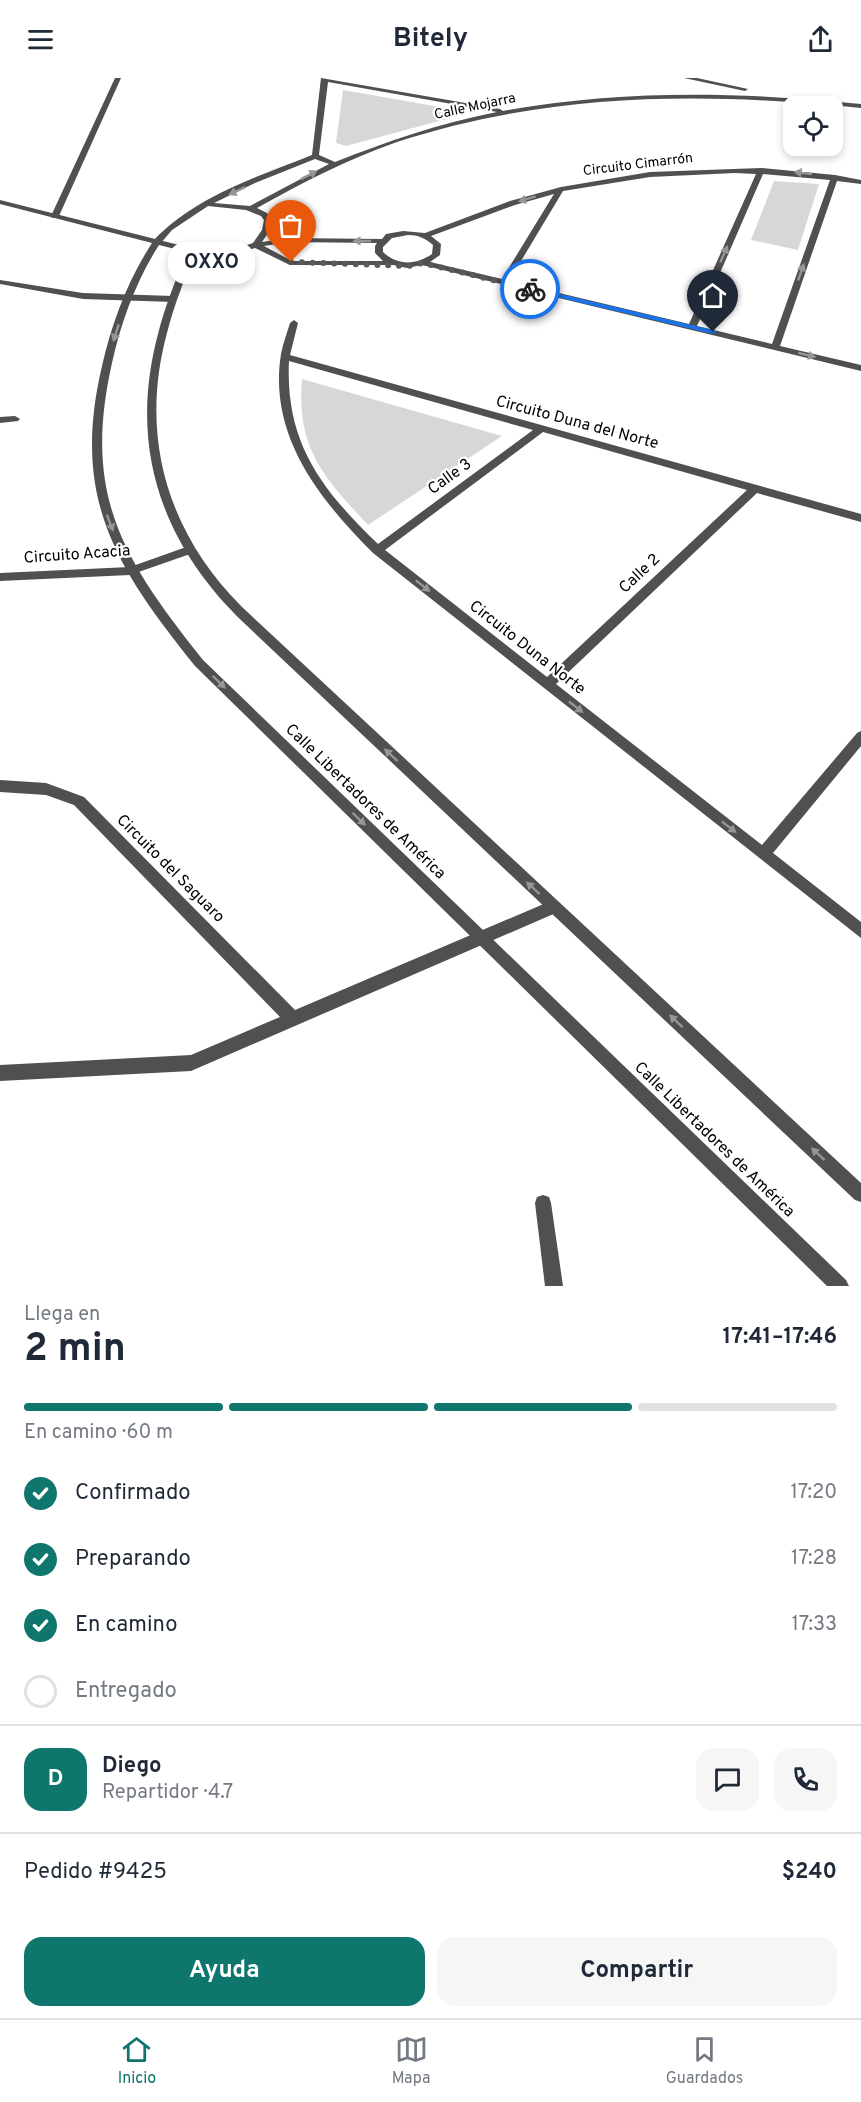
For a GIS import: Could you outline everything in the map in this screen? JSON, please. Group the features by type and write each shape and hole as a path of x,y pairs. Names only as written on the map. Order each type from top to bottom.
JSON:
{"street":[{"path":"56,216 118,78"},
{"path":"332,163 315,156 325,78 507,113"},
{"path":"687,78 710,80 771,96 861,106"},
{"path":"703,94 710,80"},
{"name":"Calle Mojarra","path":"252,208 332,163 418,134 507,113 636,96 703,94 771,96"},
{"name":"Calle Libertadores de América","path":"315,156 177,220 157,242 141,266 103,375 96,411 95,450 105,513 130,571 156,610 199,663 840,1286"},
{"path":"692,327 761,170"},
{"name":"Circuito Cimarrón","path":"426,236 523,200 561,189 627,177 694,171 761,170 835,177 861,182"},
{"path":"775,347 835,177"},
{"path":"504,282 561,189"},
{"path":"0,202 192,251 223,255 256,245 289,240 383,241 403,232 426,236 437,244 438,250 436,255 423,263 408,266 393,263 291,262 256,245"},
{"path":"205,206 252,208 267,220 268,227 256,245"},
{"path":"383,241 379,253 393,263"},
{"path":"192,251 172,299 152,381 152,437 158,470 169,507 189,550 212,583 243,615 861,1194"},
{"path":"423,263 861,368"},
{"path":"0,282 41,290 128,299 172,299"},
{"name":"Circuito Duna Norte","path":"294,323 285,357 283,388 287,419 298,452 317,485 336,510 377,550 861,931"},
{"name":"Circuito Duna del Norte","path":"285,357 861,518"},
{"path":"0,420 15,419"},
{"name":"Calle 3","path":"377,550 541,429"},
{"name":"Calle 2","path":"547,684 756,488"},
{"name":"Circuito Acacia","path":"0,577 130,571 189,550"},
{"path":"763,854 861,737"},
{"name":"Circuito del Saguaro","path":"0,786 46,789 79,801 293,1019"},
{"path":"0,1073 191,1063 554,907"},
{"path":"543,1203 554,1286"}],"shaded area":[{"path":"343,90 457,110 456,116 346,146 336,143"},
{"path":"774,181 819,184 798,250 751,240"},
{"path":"302,379 502,436 368,525 338,492 316,460 304,424 301,403"}],"way so far":[{"path":"291,262 309,264 393,263 408,266 423,263 530,289"}],"place":[{"name":"OXXO","path":"291,262"}],"route":[{"path":"530,289 713,332"}]}
